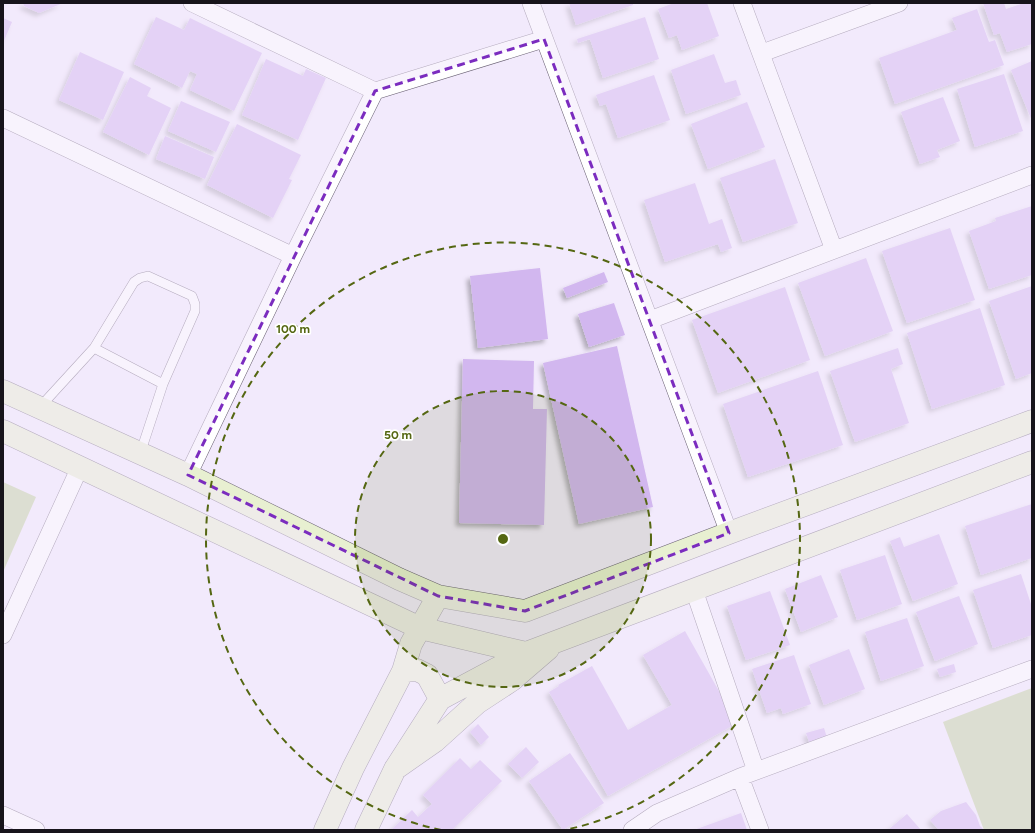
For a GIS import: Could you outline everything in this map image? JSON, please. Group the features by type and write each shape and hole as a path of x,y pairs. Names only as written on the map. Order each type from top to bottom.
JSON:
{"street":[{"path":"192,3 375,91 544,39"},
{"path":"531,3 729,533"},
{"path":"742,3 762,53 834,250"},
{"path":"762,53 899,3"},
{"path":"188,475 293,256 375,91"},
{"path":"3,118 293,256"},
{"path":"650,320 1032,175"},
{"path":"3,391 188,475 399,579 438,596 525,611 729,533 1032,421"},
{"path":"3,431 80,466 420,628 526,653"},
{"path":"366,830 395,769 440,699 526,653 1032,462"},
{"path":"3,635 80,466"},
{"path":"694,590 748,774 760,830"},
{"path":"325,830 353,768 403,671 411,644 438,596"},
{"path":"395,769 435,741 477,703 512,680 556,642"},
{"path":"632,830 657,813 748,774 1032,669"},
{"path":"403,671 417,670 427,675 440,699"},
{"path":"3,815 36,830"}],"lane":[{"path":"40,408 94,348 134,282 140,278 148,276 192,296 196,304 195,310 163,384 140,454"},
{"path":"94,348 163,384"}],"highlighted area":[{"path":"544,39 729,533 525,611 438,596 188,475 375,91"}],"green space":[{"path":"3,482 36,497 3,572"},
{"path":"1032,688 1032,830 984,830 943,722"}],"building":[{"path":"23,3 63,3 39,13 24,6"},
{"path":"569,3 633,3 633,5 576,25"},
{"path":"674,3 707,3 719,36 682,50 677,35 669,38 658,9"},
{"path":"983,3 1004,3 1006,9 1024,3 1032,3 1032,44 1007,52 1000,33 994,35"},
{"path":"977,9 989,42 995,40 1004,65 895,104 879,58 957,30 952,18"},
{"path":"156,17 184,30 190,18 262,53 234,111 190,90 197,74 190,71 182,88 134,64"},
{"path":"645,17 659,59 603,78 590,39 578,43 577,39"},
{"path":"3,18 12,22 3,43"},
{"path":"80,52 124,72 103,120 59,100"},
{"path":"714,54 725,83 736,80 741,95 686,114 671,70"},
{"path":"266,59 303,76 306,69 326,78 298,140 242,115"},
{"path":"1032,61 1032,121 1011,70"},
{"path":"1004,74 1023,131 975,147 957,89"},
{"path":"654,75 670,120 618,138 606,104 600,106 596,95"},
{"path":"130,77 151,88 147,96 171,108 149,155 103,132"},
{"path":"943,97 960,141 937,150 940,157 920,164 901,112"},
{"path":"181,101 230,122 216,152 168,131"},
{"path":"747,102 765,147 708,169 691,124"},
{"path":"237,124 301,155 289,179 292,180 273,218 207,185"},
{"path":"165,136 214,157 205,179 156,159"},
{"path":"775,159 798,223 743,242 720,178"},
{"path":"695,183 709,224 722,219 732,248 721,252 718,244 665,262 644,200"},
{"path":"1032,206 1032,275 989,289 969,231 996,221 995,218"},
{"path":"950,228 975,300 907,323 882,251"},
{"path":"866,258 893,331 825,356 798,283"},
{"path":"540,268 548,339 478,348 470,276"},
{"path":"604,272 608,282 567,298 563,288"},
{"path":"1032,286 1032,373 1016,379 989,301"},
{"path":"785,287 810,360 718,393 692,320"},
{"path":"614,303 625,335 589,347 578,314"},
{"path":"980,308 1005,385 932,409 907,333"},
{"path":"617,346 653,507 579,524 543,363"},
{"path":"898,348 903,364 891,369 909,423 855,442 830,371"},
{"path":"463,359 534,361 533,409 547,409 544,525 459,523"},
{"path":"818,371 843,445 748,477 723,404"},
{"path":"1032,504 1032,558 981,575 965,526"},
{"path":"939,534 958,584 913,601 890,541 900,537 904,547"},
{"path":"885,555 902,604 857,620 840,570"},
{"path":"1021,574 1032,607 1032,635 993,648 973,590"},
{"path":"821,575 838,617 801,632 785,589"},
{"path":"770,591 790,645 746,660 727,606"},
{"path":"959,596 978,644 935,661 916,612"},
{"path":"907,618 924,666 881,681 865,632"},
{"path":"685,631 737,723 608,796 549,692 559,686 558,685 592,666 628,730 672,705 643,655"},
{"path":"849,649 865,689 824,705 809,665"},
{"path":"794,655 811,704 783,714 781,708 767,713 752,669"},
{"path":"954,664 956,672 940,677 937,669"},
{"path":"478,724 489,737 481,745 470,732"},
{"path":"824,728 828,741 811,747 806,733"},
{"path":"526,747 539,762 522,778 508,764"},
{"path":"570,753 604,803 563,830 529,781"},
{"path":"460,758 471,769 480,760 502,781 452,830 391,830 412,810 418,817 432,804 423,795"},
{"path":"966,802 976,815 980,826 984,830 939,830 930,820 941,811"},
{"path":"741,813 747,830 694,830"},
{"path":"907,814 921,830 888,830"}]}
